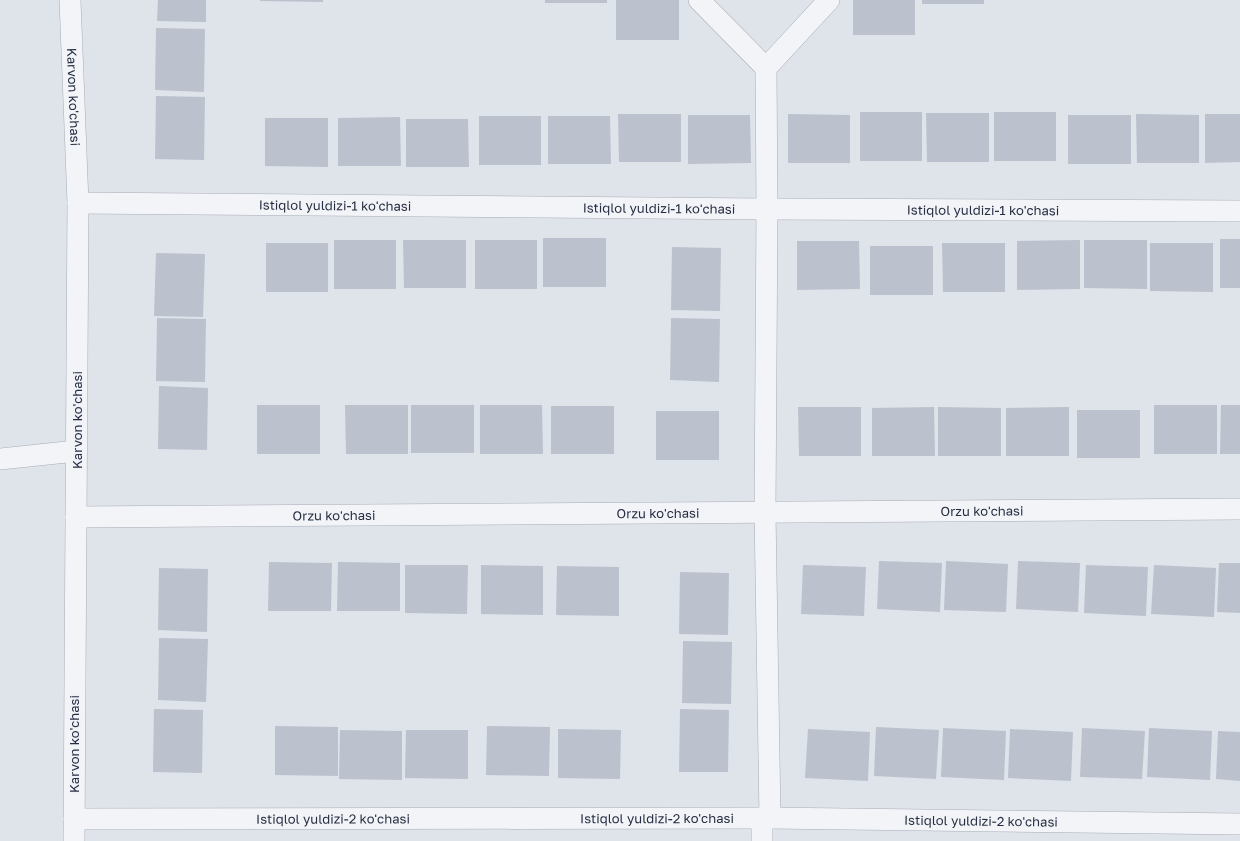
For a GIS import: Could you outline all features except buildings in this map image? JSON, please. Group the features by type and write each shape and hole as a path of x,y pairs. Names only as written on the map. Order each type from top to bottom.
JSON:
{"street":[{"name":"Karvon ko'chasi","path":"70,0 78,202 74,841"},
{"path":"699,0 766,68"},
{"path":"762,841 766,818 764,512 767,209 766,68 829,0"},
{"name":"Istiqlol yuldizi-1 ko'chasi","path":"78,202 1240,212"},
{"path":"0,458 76,451"},
{"name":"Orzu ko'chasi","path":"76,517 1240,509"},
{"name":"Istiqlol yuldizi-2 ko'chasi","path":"74,819 766,818 1240,824"}]}
